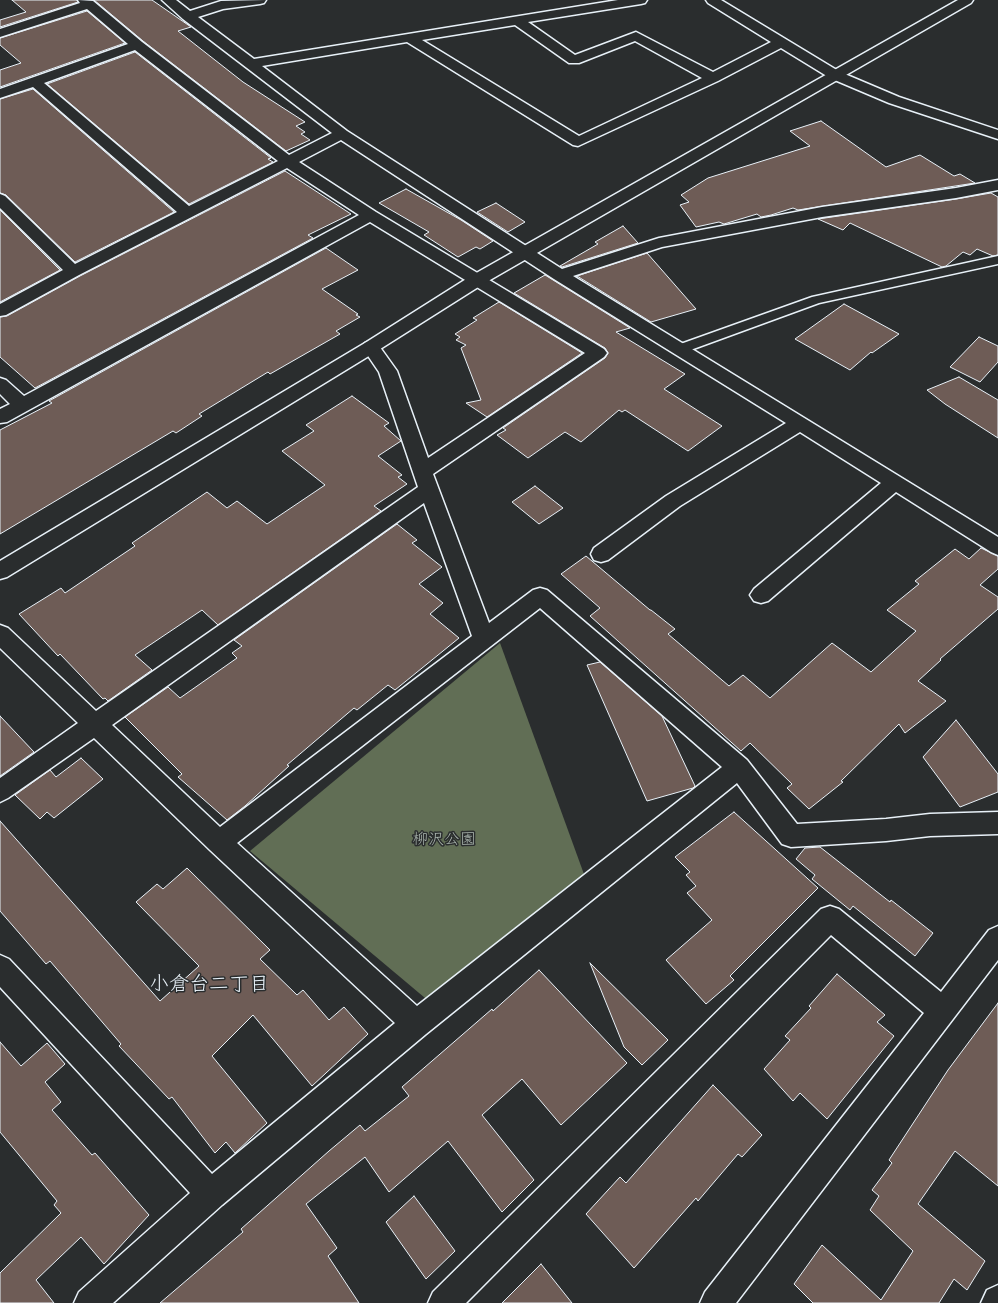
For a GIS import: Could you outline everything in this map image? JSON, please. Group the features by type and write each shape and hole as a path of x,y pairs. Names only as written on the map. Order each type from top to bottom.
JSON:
{"street":[{"path":"168,0 342,134 560,275 998,547"},
{"path":"188,16 221,5 260,0"},
{"path":"250,64 411,39 641,0"},
{"path":"712,0 835,75 894,100 998,135"},
{"path":"0,571 371,347 477,280 967,0"},
{"path":"0,33 86,2 137,45 289,162 370,215 598,352 94,724 0,791"},
{"path":"518,21 574,60 636,36 713,78"},
{"path":"411,39 578,142 713,78 781,42"},
{"path":"0,94 137,45"},
{"path":"35,82 188,213"},
{"path":"0,311 72,272 342,134"},
{"path":"560,275 659,243 822,212 956,193 998,185"},
{"path":"0,199 72,272"},
{"path":"0,416 370,215"},
{"path":"371,347 388,370 484,640"},
{"path":"0,384 21,404"},
{"path":"601,554 673,500 800,423"},
{"path":"761,595 895,482"},
{"path":"219,842 540,596 739,767 791,836 886,830 930,824 998,823"},
{"path":"0,634 219,842 416,1024"},
{"path":"90,1303 211,1194 416,1024 739,767"},
{"path":"444,1303 830,918 942,1010"},
{"path":"716,1303 998,939"},
{"path":"0,968 211,1194"}],"lane":[{"path":"680,349 816,300 998,260"}],"green space":[{"name":"柳沢公園","path":"500,643 585,877 431,1003 250,851"}],"building":[{"path":"12,0 77,0 78,2 0,27 0,20 26,12"},
{"path":"94,0 152,0 191,27 178,31 243,82 305,122 296,126 305,132 301,134 310,140 286,151 143,41"},
{"path":"87,11 125,43 0,87 0,70 21,63 0,45 0,38"},
{"path":"135,52 271,158 268,159 273,162 189,204 47,84"},
{"path":"33,89 174,212 75,262 6,195 0,193 0,99"},
{"path":"821,121 886,167 920,155 954,176 960,174 975,183 798,210 793,208 761,217 757,214 724,224 719,222 696,227 680,205 689,202 681,195 708,178 810,146 790,131"},
{"path":"285,171 351,214 308,235 313,238 35,388 0,357 0,317 7,316 80,276"},
{"path":"406,189 461,220 493,241 480,249 476,247 458,257 424,235 429,232 379,203"},
{"path":"991,193 998,197 998,255 993,256 977,249 970,255 963,252 946,266 942,267 850,223 843,230 818,219 956,199"},
{"path":"496,203 525,222 508,232 477,212"},
{"path":"0,210 60,270 0,302"},
{"path":"623,226 638,243 562,267 560,266 598,244 595,242"},
{"path":"326,248 358,270 322,289 358,314 356,315 360,317 336,331 340,334 270,374 268,372 199,414 202,416 176,433 173,431 0,534 0,430 52,403 49,401"},
{"path":"647,253 696,309 651,322 577,276"},
{"path":"545,275 630,328 616,332 685,374 664,389 722,426 688,451 625,410 622,412 619,410 581,442 565,432 528,458 497,435 506,430 503,428 605,358 608,353 605,348 514,293"},
{"path":"499,302 582,353 487,417 466,403 481,400 461,348 466,345 456,340 460,337 455,334 477,320 473,318"},
{"path":"844,304 899,334 872,353 871,352 850,370 795,339"},
{"path":"979,337 998,346 998,362 980,382 950,367"},
{"path":"959,377 998,400 998,438 945,404 927,390"},
{"path":"352,396 389,423 384,426 401,441 378,456 402,475 398,477 407,484 374,506 381,511 218,625 202,610 135,655 152,670 108,701 105,698 103,699 60,654 58,656 19,614 61,588 65,593 135,546 132,543 207,492 227,508 237,501 267,524 325,485 282,451 314,431 306,425"},
{"path":"535,486 563,508 539,524 512,502"},
{"path":"397,524 417,540 412,543 442,567 419,584 443,603 430,614 459,638 395,690 388,685 357,710 354,708 287,765 289,766 245,806 227,820 178,777 182,774 125,717 168,687 180,698 237,658 232,653 242,646 234,640"},
{"path":"981,548 998,556 998,569 980,585 998,597 998,609 940,659 941,660 918,681 946,701 905,733 899,724 841,781 843,782 809,809 787,788 792,784 750,743 741,751 590,616 600,608 561,574 586,556 675,629 668,634 729,686 743,675 770,698 832,643 871,672 916,631 887,610 919,584 915,581 955,549 969,559"},
{"path":"600,662 662,716 695,786 693,788 647,801 587,665"},
{"path":"0,716 34,752 0,776"},
{"path":"956,720 998,774 998,792 960,807 923,757"},
{"path":"81,758 103,779 54,818 47,812 40,819 15,795 50,770 56,777"},
{"path":"734,812 818,888 730,976 734,980 706,1004 666,960 712,920 687,893 696,886 686,875 690,872 675,857"},
{"path":"0,821 160,1001 199,966 136,902 157,884 163,889 187,868 270,950 260,959 297,995 303,990 329,1020 344,1007 368,1034 312,1086 253,1015 212,1056 267,1123 235,1153 226,1142 215,1153 172,1097 169,1099 119,1046 121,1044 50,961 46,964 0,911"},
{"path":"820,847 890,902 891,900 933,933 915,956 853,906 850,910 812,879 815,875 796,859 805,848"},
{"path":"590,963 668,1040 642,1065 624,1047"},
{"path":"539,970 627,1063 561,1125 522,1079 482,1115 534,1180 502,1212 448,1141 389,1192 365,1157 306,1204 337,1248 328,1256 359,1303 160,1303 243,1232 241,1229 360,1125 365,1131 409,1096 402,1087 492,1009 493,1011"},
{"path":"837,974 885,1015 877,1022 894,1036 827,1119 800,1093 793,1101 764,1069 790,1040 785,1036 811,1008 809,1006"},
{"path":"998,1003 998,1186 955,1151 918,1204 985,1261 967,1290 954,1279 939,1303 813,1303 794,1284 822,1245 881,1300 913,1251 870,1210 879,1196 872,1190 892,1163 889,1160 948,1070"},
{"path":"0,1042 21,1066 47,1043 65,1064 45,1082 61,1102 52,1110 92,1155 95,1153 149,1215 104,1264 81,1237 36,1280 54,1303 0,1303 0,1273 61,1213 54,1205 57,1201 0,1132"},
{"path":"713,1085 762,1135 742,1157 738,1154 698,1201 696,1198 634,1268 586,1214 620,1177 626,1183"},
{"path":"414,1196 455,1251 426,1279 386,1222"},
{"path":"541,1264 572,1303 502,1303"}],"district":[{"name":"小倉台二丁目","path":"209,987"}]}
